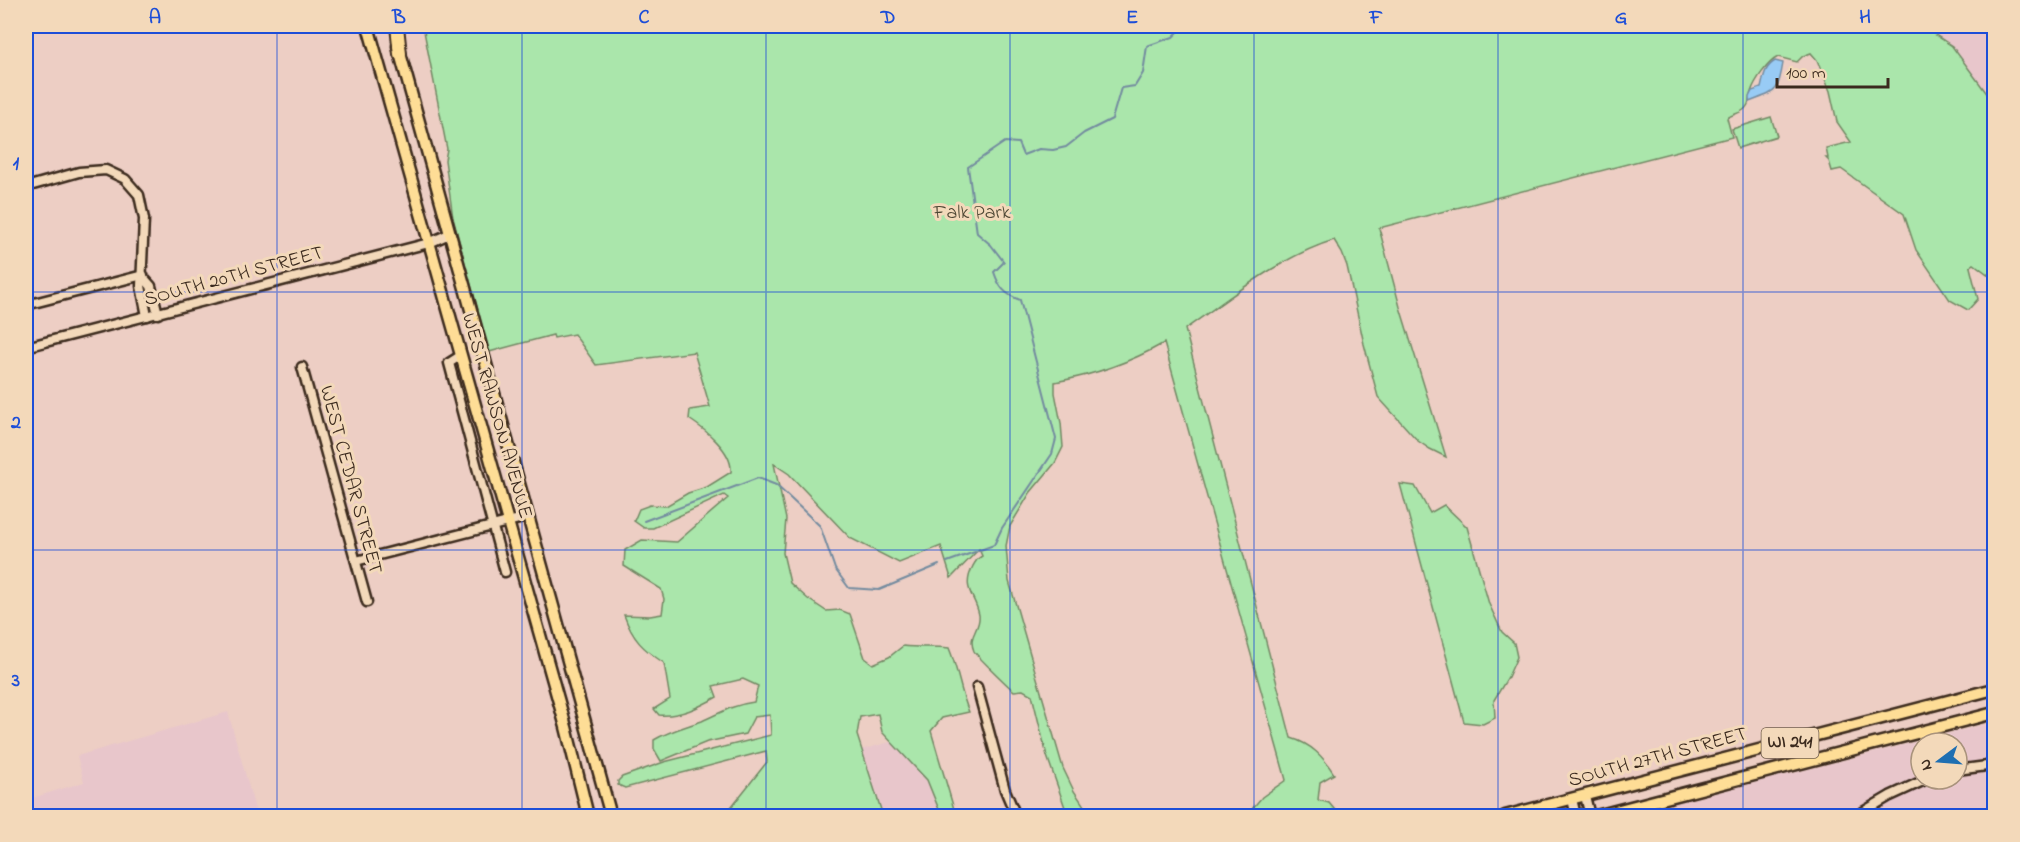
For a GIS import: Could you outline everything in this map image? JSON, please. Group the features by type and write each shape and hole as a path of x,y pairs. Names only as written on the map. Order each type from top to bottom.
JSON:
{"highway":[{"path":"397,26 400,54"}],"main road":[{"name":"WEST RAWSON AVENUE","path":"369,26 566,727 587,815"},
{"name":"WEST RAWSON AVENUE","path":"392,26 611,816"},
{"name":"SOUTH 27TH STREET","path":"1505,816 1995,689"},
{"name":"SOUTH 27TH STREET","path":"1596,816 1611,814 1995,713"},
{"path":"566,727 585,722"}],"street":[{"path":"26,187 88,171 106,170 126,179 139,195 144,219 141,286 147,316"},
{"name":"SOUTH 20TH STREET","path":"26,347 429,243 449,234"},
{"path":"26,305 143,276"},
{"path":"143,276 151,286 158,314"},
{"path":"460,356 449,363 506,572"},
{"name":"WEST CEDAR STREET","path":"302,367 367,602"},
{"path":"356,561 527,517"},
{"path":"977,687 1005,790 1016,816"},
{"path":"1969,768 1995,765"},
{"path":"1856,816 1909,787"},
{"path":"1585,796 1590,816"},
{"path":"1572,799 1576,816"}],"shaded area":[{"path":"1922,26 1994,26 1994,103 1952,46"},
{"path":"228,712 257,816 26,816 26,800 84,782 77,756"},
{"path":"1994,722 1994,816 1628,816 1909,744 1909,791 1969,791 1969,731 1959,731"},
{"path":"931,731 956,816 875,816 857,751"}],"green space":[{"name":"Falk Park","path":"423,26 1922,26 1952,46 1994,103 1994,279 1974,264 1970,267 1978,299 1968,310 1950,300 1916,250 1904,214 1841,169 1832,171 1826,158 1828,158 1826,148 1851,142 1837,122 1830,91 1817,60 1811,53 1803,56 1797,62 1778,57 1766,67 1753,87 1745,109 1727,118 1732,137 1379,228 1400,307 1446,457 1418,441 1378,397 1347,266 1334,240 1314,247 1275,267 1185,329 1291,738 1316,752 1334,774 1320,782 1318,800 1329,803 1340,816 1246,816 1262,797 1286,780 1164,343 1138,357 1111,367 1055,382 1063,447 1055,463 1030,493 1010,526 1006,546 1009,581 1063,768 1086,809 1099,814 1126,816 1068,816 1047,756 1032,695 1023,690 1014,691 974,651 972,641 979,615 968,581 973,566 982,556 979,549 951,578 941,546 899,563 850,538 789,474 774,464 786,519 783,553 790,583 826,611 840,610 850,614 865,658 873,664 889,657 903,646 949,648 969,712 942,718 931,731 956,816 945,816 938,807 927,780 882,732 878,714 860,717 857,735 883,816 724,816 767,762 766,751 625,788 618,785 622,777 664,762 771,735 770,715 754,717 745,734 707,742 661,761 654,749 654,740 733,707 754,702 758,686 743,679 713,686 717,697 710,701 682,713 659,715 654,709 670,699 664,663 640,643 631,631 624,615 662,614 664,599 661,589 624,566 625,550 642,540 677,542 728,498 724,495 653,528 644,528 634,521 639,509 650,505 666,506 688,493 707,487 731,472 723,449 689,419 690,410 710,407 694,352 596,365 574,334 554,338 553,335 489,352 453,218 445,160 447,149"},
{"path":"1771,117 1777,136 1738,148 1732,129"},
{"path":"1400,484 1415,486 1430,513 1444,505 1467,527 1489,604 1502,632 1514,643 1517,657 1494,700 1495,718 1483,724 1464,722"}],"water":[{"path":"1775,61 1783,63 1780,81 1775,90 1749,102 1752,91 1761,88 1767,69"}],"waterway":[{"path":"947,562 994,545 1002,528 1052,454 1056,439 1020,300 1000,286 994,272 1004,262 991,245 977,233 968,167 1005,142 1018,143 1023,155 1039,149 1053,150 1066,147 1084,133 1112,119 1121,88 1135,86 1143,73 1147,46 1173,37 1184,26"},
{"path":"644,521 758,478 776,485 820,526 835,569 849,588 879,590 939,565"}]}
